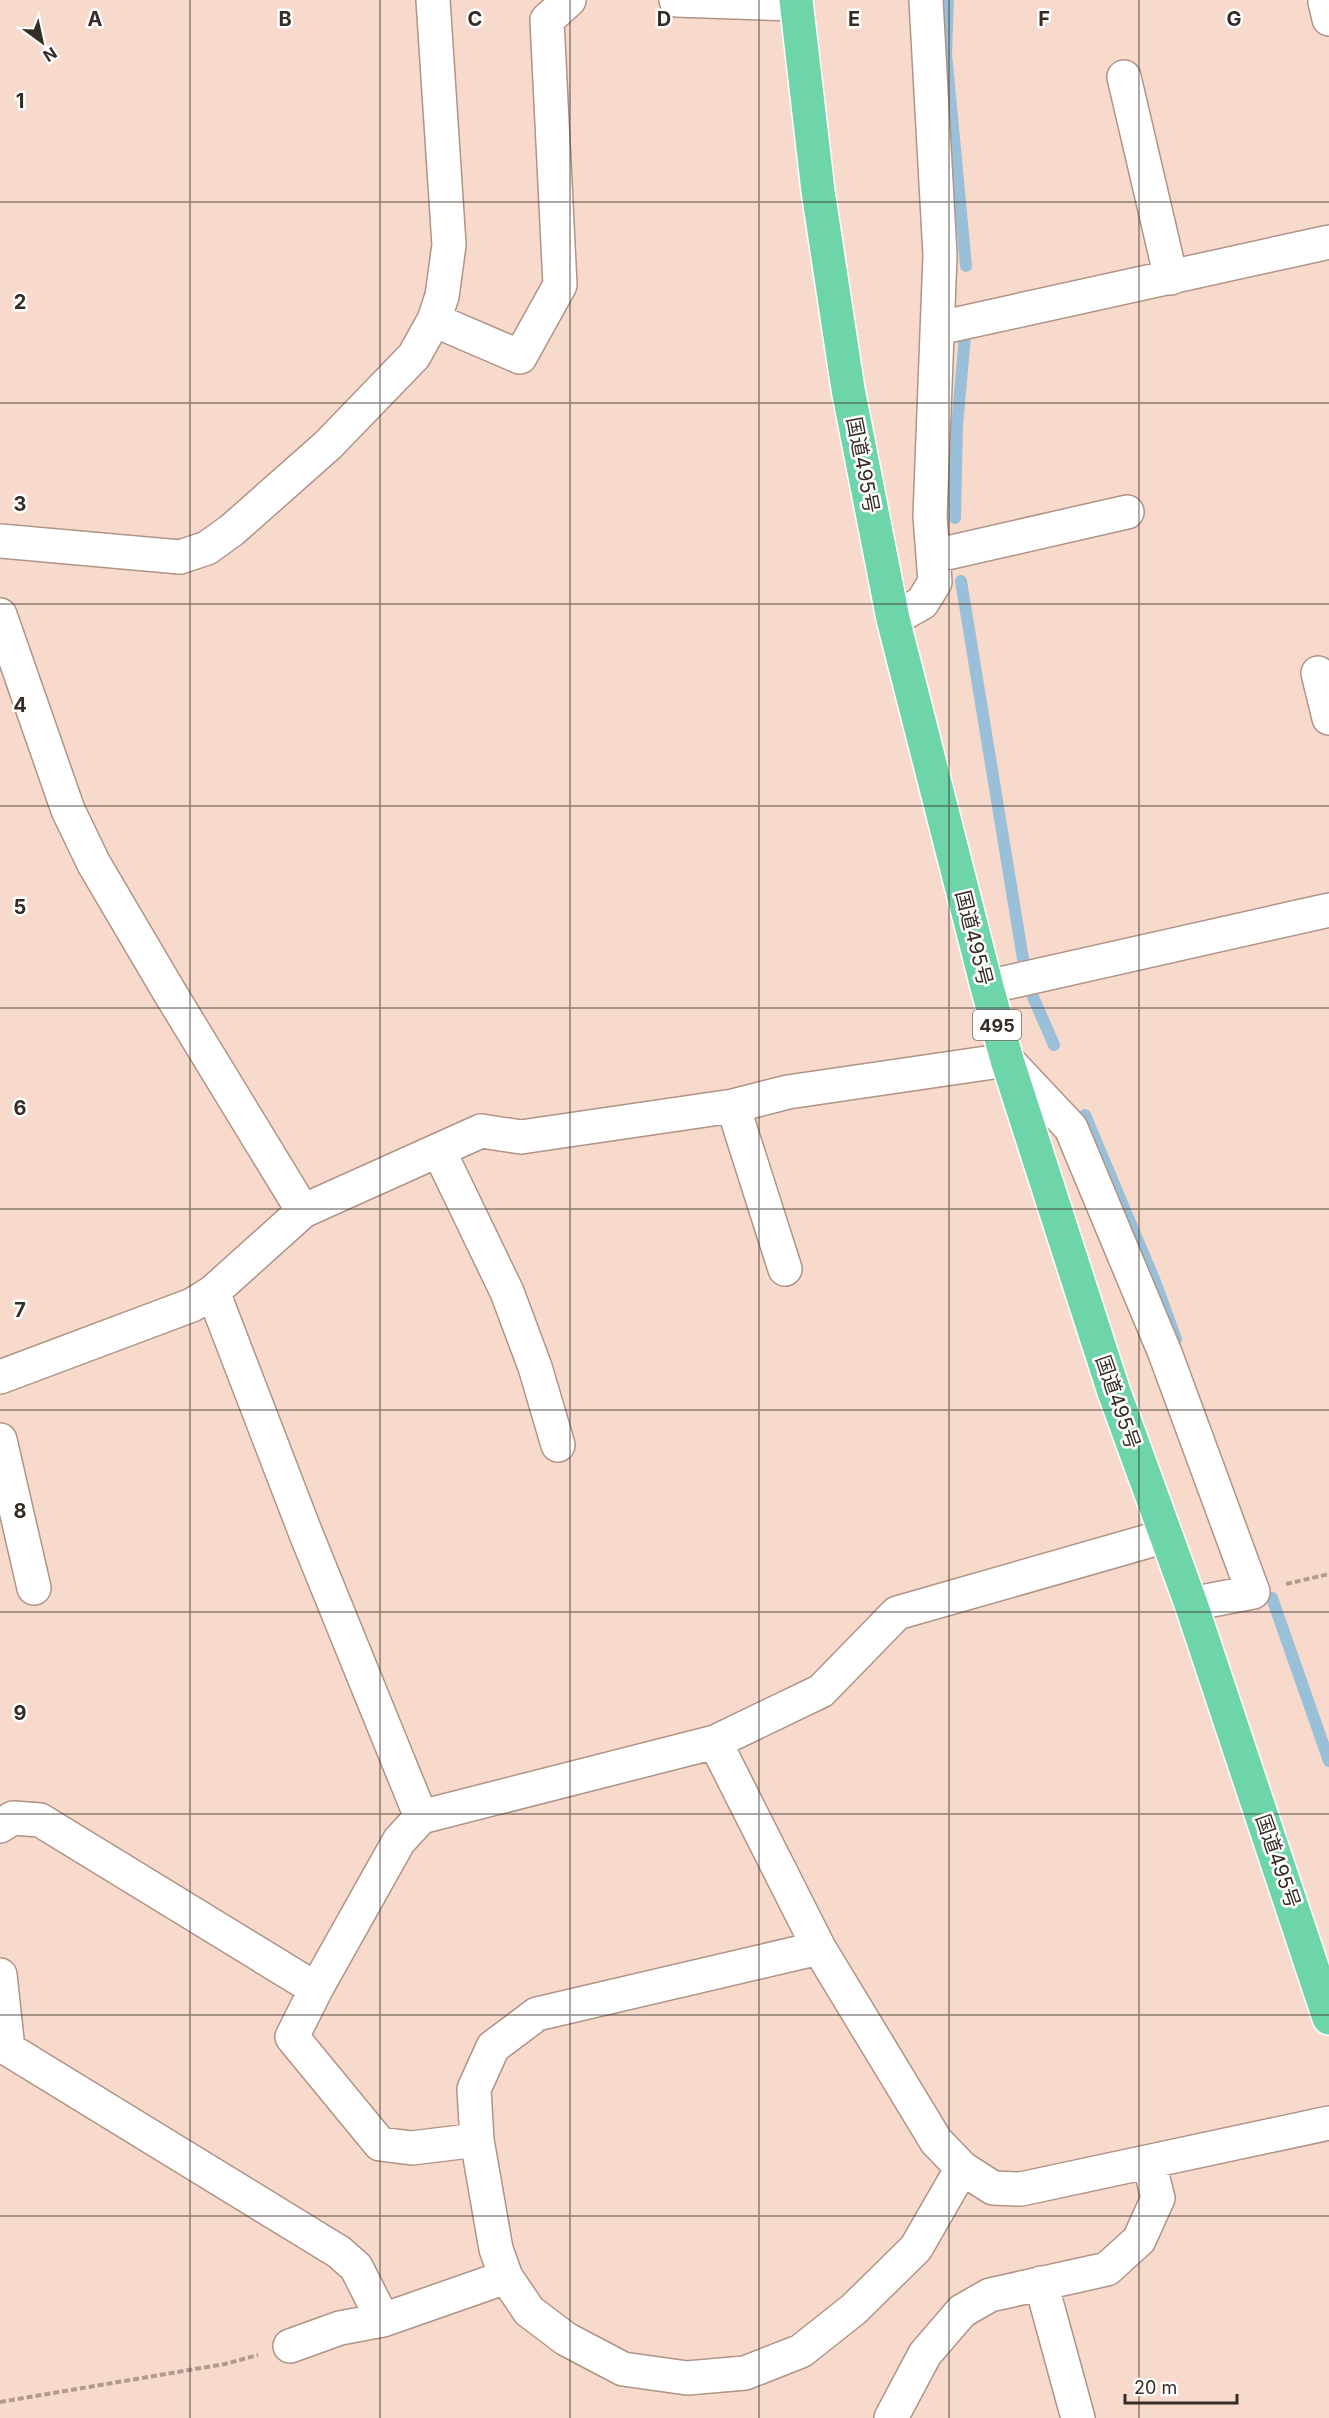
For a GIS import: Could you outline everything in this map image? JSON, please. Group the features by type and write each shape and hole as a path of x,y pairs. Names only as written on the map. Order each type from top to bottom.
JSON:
{"highway":[{"name":"国道495号","path":"796,2 818,191 849,389 893,619 1006,1060 1113,1389 1191,1604 1329,2018"}],"street":[{"path":"0,541 180,557 207,548 232,530 328,445 414,356 434,320 442,296 449,245 433,0"},
{"path":"434,320 520,357 560,285 547,20 569,0"},
{"path":"676,0 796,2"},
{"path":"893,619 922,603 935,582 930,516 940,255 926,0"},
{"path":"1124,77 1171,278"},
{"path":"939,328 1329,242"},
{"path":"934,556 1127,512"},
{"path":"0,615 68,810 94,864 303,1210"},
{"path":"1318,672 1329,718"},
{"path":"987,987 1329,910"},
{"path":"0,1377 192,1305 213,1292 303,1210 481,1131 521,1137 733,1106 788,1092 1006,1060 1071,1128 1165,1353 1253,1592 1191,1604"},
{"path":"733,1106 785,1269"},
{"path":"439,1151 507,1292 535,1367 558,1445"},
{"path":"213,1292 306,1534 421,1817"},
{"path":"0,1440 34,1588"},
{"path":"477,2140 412,2148 380,2144 292,2037 316,1989 399,1841 421,1817 715,1742 821,1691 897,1613 1166,1536"},
{"path":"715,1742 819,1948 936,2140 962,2168 993,2188 1022,2189 1329,2123"},
{"path":"0,1826 14,1818 40,1820 316,1989"},
{"path":"819,1948 537,2014 493,2047 474,2089 477,2140 496,2249 506,2277 529,2311 566,2339 623,2369 687,2378 745,2373 801,2351 854,2309 916,2248 962,2168"},
{"path":"0,1975 8,2049 339,2252 356,2267 383,2320"},
{"path":"891,2418 925,2354 962,2312 990,2295 1107,2269 1139,2240 1158,2198 1149,2163"},
{"path":"290,2346 340,2328 383,2320 506,2277"},
{"path":"1041,2283 1078,2418"}],"path":[{"path":"1253,1592 1329,1574"},
{"path":"0,2402 225,2364 290,2346"}],"waterway":[{"path":"948,0 946,53 966,266"},
{"path":"955,518 957,426 965,336"},
{"path":"961,581 1023,959"},
{"path":"1030,990 1054,1045"},
{"path":"1085,1115 1156,1284 1176,1339"},
{"path":"1272,1598 1329,1761"}]}
